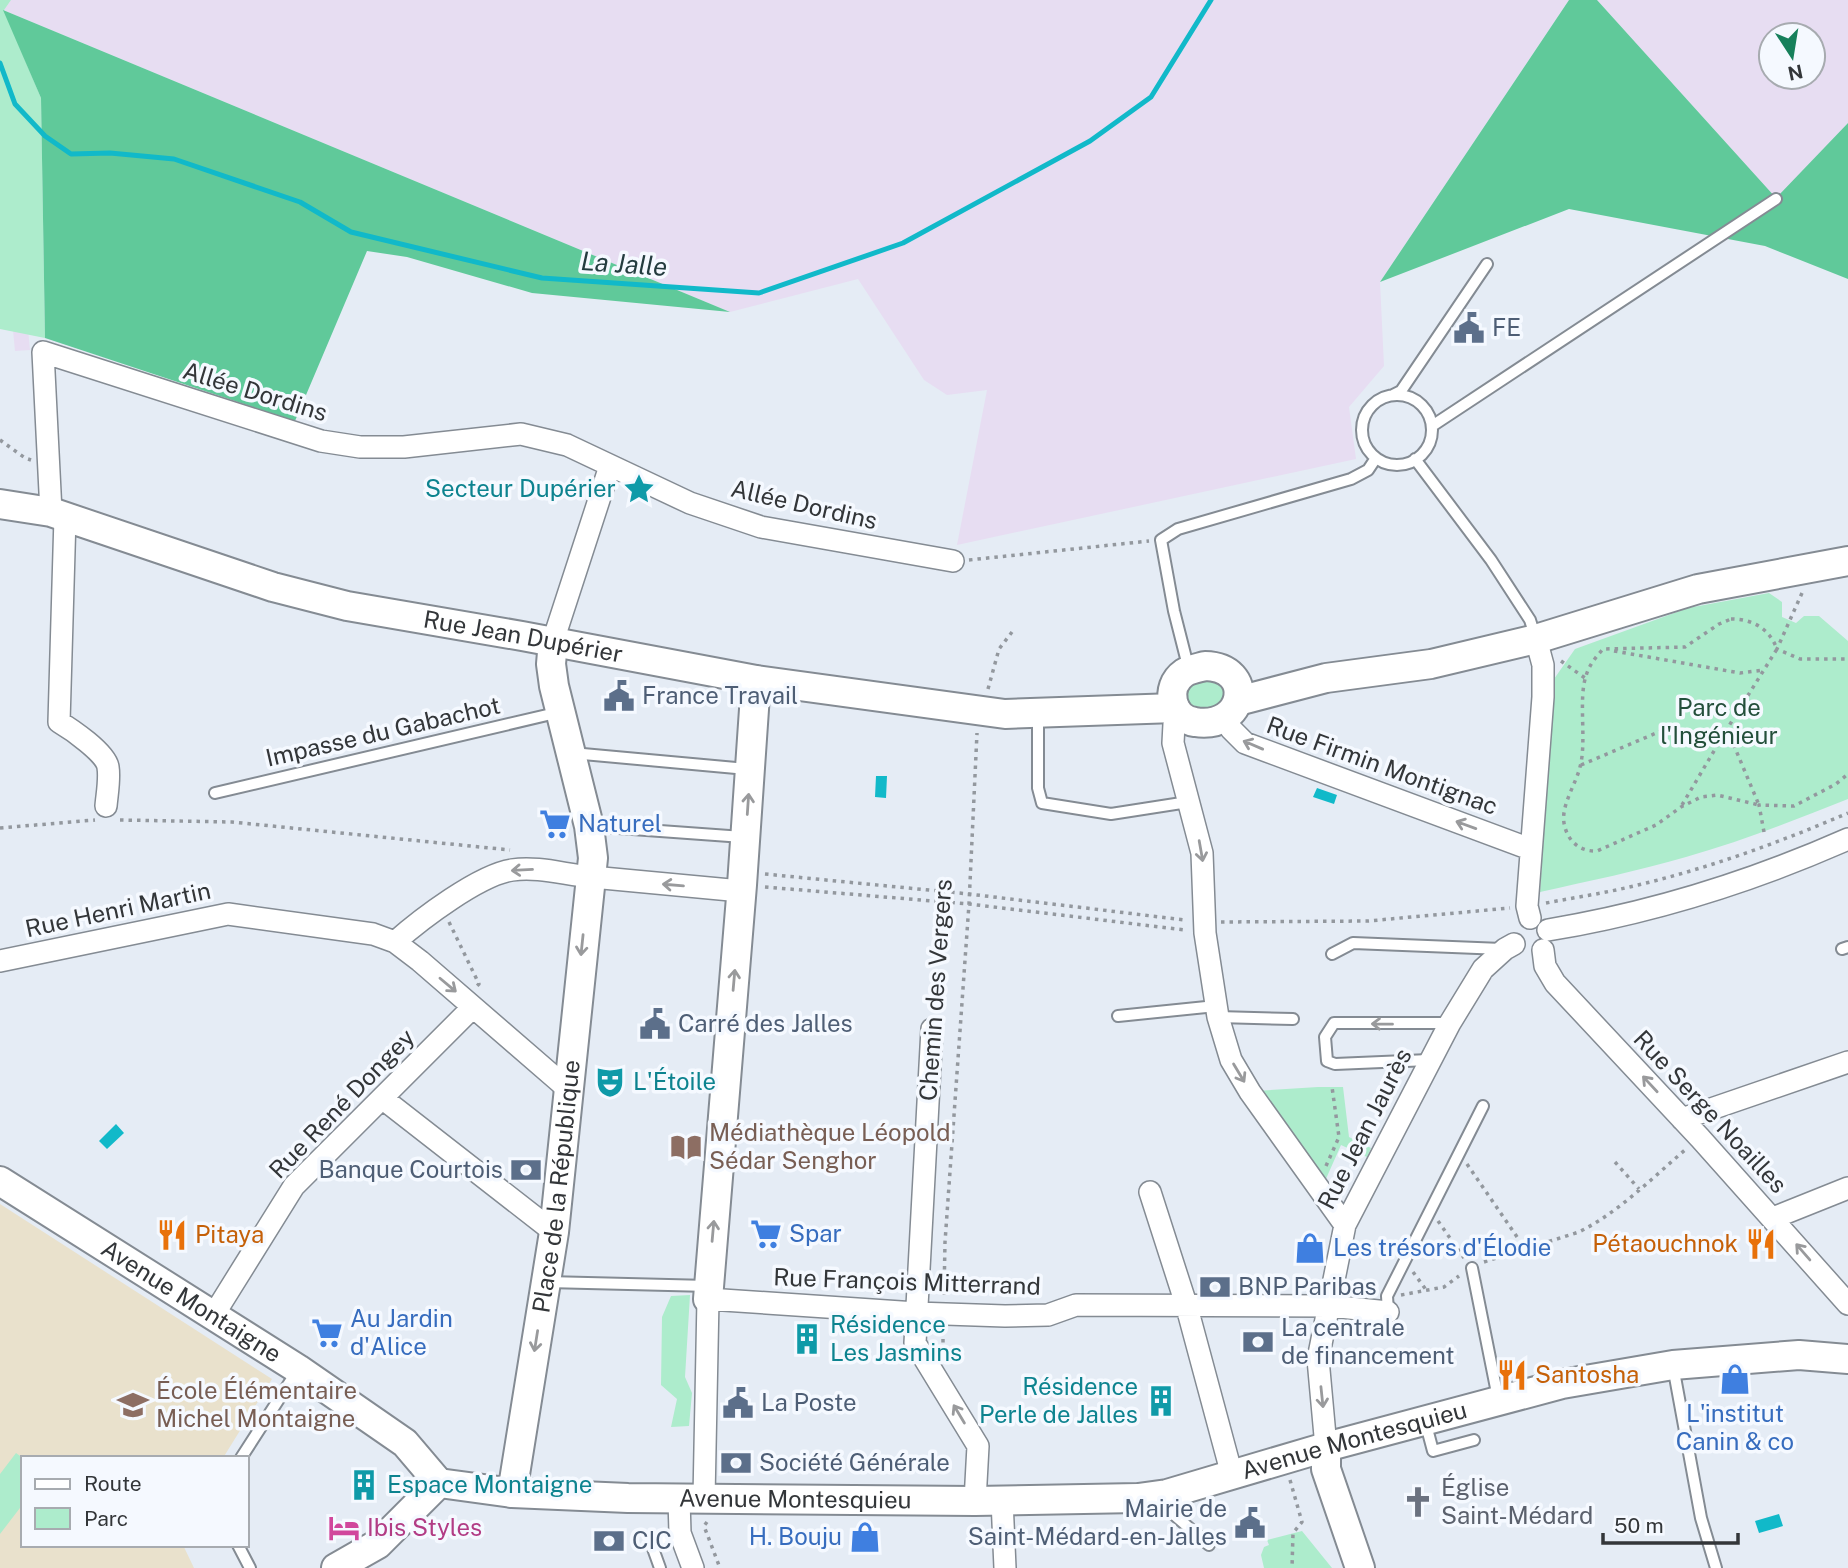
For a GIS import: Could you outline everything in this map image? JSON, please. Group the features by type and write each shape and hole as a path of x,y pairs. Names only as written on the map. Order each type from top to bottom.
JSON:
{"street":[{"name":"Allée Dordins","path":"111,815 108,765 103,757 59,722 58,514 50,465 43,352 321,441 360,447 404,447 521,434 567,445 690,503 761,527 953,561"},
{"path":"553,641 611,466"},
{"name":"Rue Jean Dupérier","path":"0,504 58,514 273,587 347,606 553,641 755,680 978,711 1048,713 1139,695 1180,694"},
{"path":"1180,694 1195,722 1215,721 1233,699 1326,678 1431,664 1536,639 1698,589 1848,561"},
{"path":"1536,639 1543,665 1543,697 1530,849 1528,912 1540,920 1546,940"},
{"name":"Place de la République","path":"512,1493 554,1232 593,858 589,826 551,664 553,641"},
{"path":"1233,699 1231,674 1220,668 1205,666 1180,694 1173,743 1202,853 1205,927 1217,1012 1231,1060 1237,1071 1345,1226"},
{"path":"692,1568 680,1533 699,1499 708,1293 742,883 755,680"},
{"name":"Rue Firmin Montignac","path":"1233,699 1231,729 1245,743 1530,849"},
{"path":"1509,947 1535,954 1546,940 1692,897 1808,857 1848,839"},
{"path":"395,942 484,880 512,870 530,869 589,877 742,883"},
{"name":"Rue Jean Jaurès","path":"1326,1447 1318,1359 1345,1226 1450,1023 1483,969 1509,947 1516,927 1528,912"},
{"name":"Rue Henri Martin","path":"0,961 228,914 373,934 395,942 561,1083 570,1087"},
{"name":"Rue Serge Noailles","path":"1546,940 1545,966 1555,983 1700,1138 1848,1304"},
{"name":"Rue René Dongey","path":"213,1316 294,1186 382,1098 468,1003"},
{"name":"Chemin des Vergers","path":"932,1029 915,1343 978,1446 1005,1568"},
{"path":"1682,1119 1848,1062"},
{"path":"382,1098 554,1232"},
{"name":"Avenue Montaigne","path":"0,1181 298,1369 405,1443 439,1483"},
{"path":"1773,1218 1848,1188"},
{"path":"1150,1192 1186,1304 1232,1475"},
{"name":"Rue François Mitterrand","path":"708,1293 916,1313 1005,1316 1048,1315 1076,1305 1388,1304"},
{"name":"Avenue Montesquieu","path":"439,1483 512,1493 787,1501 1138,1498 1167,1493 1562,1384 1673,1365 1799,1355 1848,1359"},
{"path":"1326,1447 1326,1469 1360,1568"},
{"path":"336,1568 378,1544 439,1483"}],"lane":[{"path":"1432,426 1776,198"},
{"path":"1392,395 1414,399 1423,406 1432,426 1425,451 1415,460 1395,465 1376,458 1368,449 1362,427 1365,415 1381,398 1401,391 1487,264"},
{"path":"1180,694 1174,611 1161,540 1178,529 1351,479 1368,470 1376,458"},
{"path":"1415,460 1491,560 1530,620 1536,639"},
{"name":"Impasse du Gabachot","path":"215,793 561,712"},
{"path":"1048,713 1038,788 1042,803 1111,814 1188,802"},
{"path":"571,753 750,770"},
{"path":"589,826 745,837"},
{"path":"1332,954 1353,943 1509,947"},
{"path":"1118,1016 1217,1012 1293,1019"},
{"path":"1429,1060 1335,1064 1327,1060 1325,1037 1334,1023 1450,1023"},
{"path":"1388,1304 1405,1262 1483,1107"},
{"path":"1472,1268 1499,1401"},
{"path":"546,1282 708,1293"},
{"path":"1673,1365 1701,1518 1716,1568"},
{"path":"242,1456 298,1369"},
{"path":"1425,1421 1433,1451 1474,1440"},
{"path":"1167,1493 1172,1513 1209,1545"},
{"path":"660,1568 651,1543 680,1533"},
{"path":"240,1547 250,1568"}],"path":[{"path":"0,440 25,458 50,465"},
{"path":"953,561 986,560 1070,548 1161,540"},
{"path":"1681,807 1777,649 1812,568"},
{"path":"1848,659 1800,659 1777,649 1763,629 1755,623 1731,619 1685,647 1603,649 1594,659 1585,678 1581,765 1569,797 1564,821 1568,836 1579,847 1589,852 1597,851 1656,825 1701,797 1717,795 1759,805 1794,806 1848,774"},
{"path":"978,711 993,679 999,649 1012,632"},
{"path":"1603,649 1740,673 1764,670"},
{"name":"Chemin des Vergers","path":"944,1314 945,1242 969,904 978,711"},
{"path":"1727,729 1759,805 1764,832"},
{"path":"1581,765 1661,731 1716,746"},
{"path":"742,883 1205,927 1528,912 1716,863 1848,813"},
{"path":"0,828 111,815 232,822 513,850"},
{"path":"742,883 969,894 1205,927"},
{"path":"442,907 479,984 468,1003"},
{"path":"1314,1181 1323,1174 1339,1137 1332,1087"},
{"path":"1388,1304 1444,1287 1476,1264 1526,1250 1592,1225 1700,1138"},
{"path":"1460,1154 1526,1250"},
{"path":"1615,1161 1639,1189"},
{"path":"1431,1211 1472,1268"},
{"path":"1405,1262 1427,1291"},
{"path":"1278,1462 1291,1481 1302,1522 1293,1533 1292,1568"},
{"path":"699,1499 711,1517 704,1525 720,1568"}],"shaded area":[{"path":"11,0 1569,0 1380,282 1384,366 1349,407 1356,459 957,545 987,390 947,395 924,380 858,279 730,312 3,10"},
{"path":"1597,0 1848,0 1848,123 1776,199"},
{"path":"28,329 30,350 15,351 13,330"},
{"name":"École Élémentaire Michel Montaigne","path":"0,1204 272,1379 224,1456 21,1456 21,1547 184,1547 194,1568 0,1568"}],"green space":[{"path":"0,0 11,0 4,10 41,98 45,338 0,329"},
{"path":"1569,0 1597,0 1776,198 1848,123 1848,279 1765,246 1569,209 1380,282"},
{"path":"3,10 730,312 532,293 407,257 367,251 295,421 45,338 41,98"},
{"name":"Parc de l'Ingénieur","path":"1769,593 1782,602 1782,617 1796,623 1804,616 1819,616 1848,641 1848,799 1707,851 1540,892 1554,679 1575,649 1688,608"},
{"path":"1214,680 1224,687 1226,694 1222,706 1196,712 1186,704 1185,690 1194,681"},
{"path":"1343,1087 1349,1137 1371,1148 1367,1157 1341,1145 1325,1181 1256,1091"},
{"path":"690,1295 685,1377 692,1393 689,1426 671,1427 677,1399 661,1385 662,1317 671,1296"},
{"path":"16,1453 21,1457 21,1507 0,1534 0,1474"},
{"path":"1302,1531 1332,1568 1264,1568 1261,1555 1264,1547 1269,1545 1267,1540"}],"water":[{"path":"876,776 887,776 886,798 875,797"},
{"path":"1317,788 1337,795 1334,804 1313,797"},
{"path":"116,1124 124,1133 107,1149 99,1141"},
{"path":"1779,1514 1783,1526 1759,1533 1755,1521"}],"waterway":[{"name":"La Jalle","path":"0,63 15,104 45,136 71,154 110,153 174,159 300,202 351,232 542,278 759,293 903,243 1090,141 1151,97 1211,0"}],"place":[{"name":"FE","path":"1469,328"},
{"name":"Secteur Dupérier","path":"639,489"},
{"name":"France Travail","path":"619,696"},
{"name":"Naturel","path":"555,824"},
{"name":"Carré des Jalles","path":"655,1024"},
{"name":"L'Étoile","path":"610,1082"},
{"name":"Médiathèque Léopold Sédar Senghor","path":"686,1147"},
{"name":"Banque Courtois","path":"526,1170"},
{"name":"Spar","path":"766,1234"},
{"name":"Pitaya","path":"172,1235"},
{"name":"Pétaouchnok","path":"1761,1244"},
{"name":"Les trésors d'Élodie","path":"1310,1248"},
{"name":"BNP Paribas","path":"1215,1287"},
{"name":"Au Jardin d'Alice","path":"327,1333"},
{"name":"Résidence Les Jasmins","path":"807,1339"},
{"name":"La centrale de financement","path":"1258,1342"},
{"name":"Santosha","path":"1512,1375"},
{"name":"L'institut Canin & co","path":"1735,1379"},
{"name":"Résidence Perle de Jalles","path":"1161,1401"},
{"name":"La Poste","path":"738,1403"},
{"name":"École Élémentaire Michel Montaigne","path":"133,1405"},
{"name":"Société Générale","path":"736,1463"},
{"name":"Espace Montaigne","path":"364,1485"},
{"name":"Église Saint-Médard","path":"1418,1502"},
{"name":"Mairie de Saint-Médard-en-Jalles","path":"1250,1523"},
{"name":"Ibis Styles","path":"344,1528"},
{"name":"H. Bouju","path":"865,1537"},
{"name":"CIC","path":"609,1541"}]}
